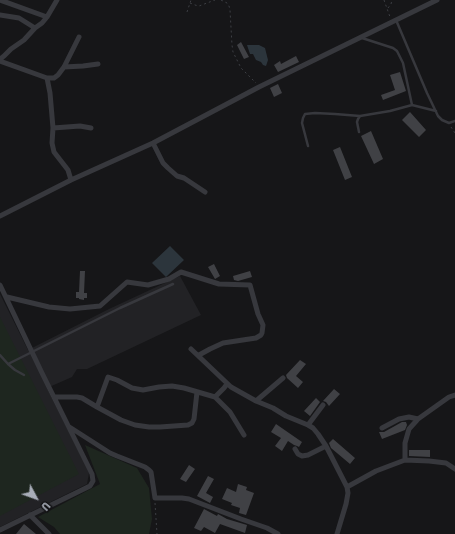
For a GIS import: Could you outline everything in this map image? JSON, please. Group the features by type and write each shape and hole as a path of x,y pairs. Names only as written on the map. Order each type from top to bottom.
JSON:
{"street":[{"path":"0,0 47,17"},
{"path":"56,0 42,23 0,60 47,78 57,77 64,67 79,37"},
{"path":"0,216 71,180 153,143 259,87 437,0"},
{"path":"0,15 19,18 35,28"},
{"path":"64,67 98,64"},
{"path":"47,78 50,93 53,128 52,143 54,152 67,167 71,180"},
{"path":"53,128 80,126 91,128"},
{"path":"153,143 163,163 168,168 178,176 184,178 205,192"},
{"path":"7,297 49,307 70,308 100,306 127,282 148,285 181,272 219,284 250,285 263,326 261,335 256,338 223,343 199,356"},
{"path":"0,285 92,474 93,481 90,486 0,530"},
{"path":"191,348 235,390 273,408 286,416 308,425 318,434 326,446 347,487 348,493 346,504 337,534"},
{"path":"97,407 108,377 132,388 143,390 172,386 215,397 230,412 244,435"},
{"path":"256,401 283,378"},
{"path":"215,397 227,384"},
{"path":"54,397 82,398 121,420 135,425 160,428 188,425 192,423 194,419 197,392"},
{"path":"405,460 405,443 409,429 418,419 449,397 455,395"},
{"path":"308,425 323,405"},
{"path":"382,428 399,419 409,417 418,419"},
{"path":"70,428 117,456 149,470 151,472 155,498 189,499 241,520 267,528 278,534"},
{"path":"295,449 298,454 302,456 308,455 326,446"},
{"path":"347,487 376,471 405,460 446,463 455,469"},
{"path":"30,515 49,534"}],"lane":[{"path":"394,20 439,117 445,122 449,123 455,121"},
{"path":"359,37 393,48 397,51 403,63 412,105"},
{"path":"308,146 302,123 302,118 305,114 315,113 360,116 390,111 412,105 436,110"},
{"path":"359,132 357,122 360,116"},
{"path":"8,364 120,308 173,284"},
{"path":"0,355 15,370 24,374"}],"path":[{"path":"187,12 191,0"},
{"path":"190,3 199,6 215,0"},
{"path":"221,0 229,6 230,10 233,52 241,68 255,81 259,87"},
{"path":"384,0 387,9 394,20"},
{"path":"387,9 392,0"},
{"path":"449,123 455,133"},
{"path":"155,498 157,534"}],"shaded area":[{"path":"247,45 259,45 265,48 268,60 266,66 256,60 253,54 250,54"},
{"path":"170,246 184,260 166,277 152,263"},
{"path":"180,276 201,315 87,369 77,369 72,377 47,388 89,473 87,484 0,527 0,294 28,350 109,309"},
{"path":"0,317 79,474 0,516"},
{"path":"85,445 137,468 149,488 152,519 149,534 60,534 54,527 38,517 100,484"}],"building":[{"path":"241,42 249,57 244,59 237,45"},
{"path":"296,56 299,62 278,72 274,65 280,61 281,64"},
{"path":"400,72 406,91 383,100 381,95 395,90 390,75"},
{"path":"278,84 282,93 274,97 270,88"},
{"path":"410,112 426,130 419,137 402,120"},
{"path":"371,131 383,159 374,164 361,136"},
{"path":"340,147 352,177 345,180 333,150"},
{"path":"214,264 220,276 215,279 208,267"},
{"path":"80,271 85,271 84,293 87,293 87,298 84,298 84,300 76,298 76,292 79,292"},
{"path":"250,271 252,277 238,281 234,280 233,276"},
{"path":"300,360 306,364 296,376 303,382 298,388 287,378 286,375"},
{"path":"334,389 340,394 329,406 323,401"},
{"path":"316,398 320,402 310,416 304,411"},
{"path":"402,422 406,422 407,425 405,430 382,439 379,432 384,432"},
{"path":"276,424 302,442 299,447 288,441 282,451 275,446 281,438 271,432"},
{"path":"333,439 355,458 350,464 331,448 329,443"},
{"path":"409,450 430,450 430,457 409,456"},
{"path":"189,465 195,469 186,482 180,479"},
{"path":"208,476 214,479 206,493 213,497 210,503 197,496"},
{"path":"238,484 247,487 246,490 254,493 246,515 239,513 240,508 231,505 232,503 222,499 227,488 236,492"},
{"path":"204,509 217,516 218,514 227,519 247,525 245,533 220,524 215,533 204,527 201,531 194,528"},
{"path":"24,524 36,534 16,534"}]}
